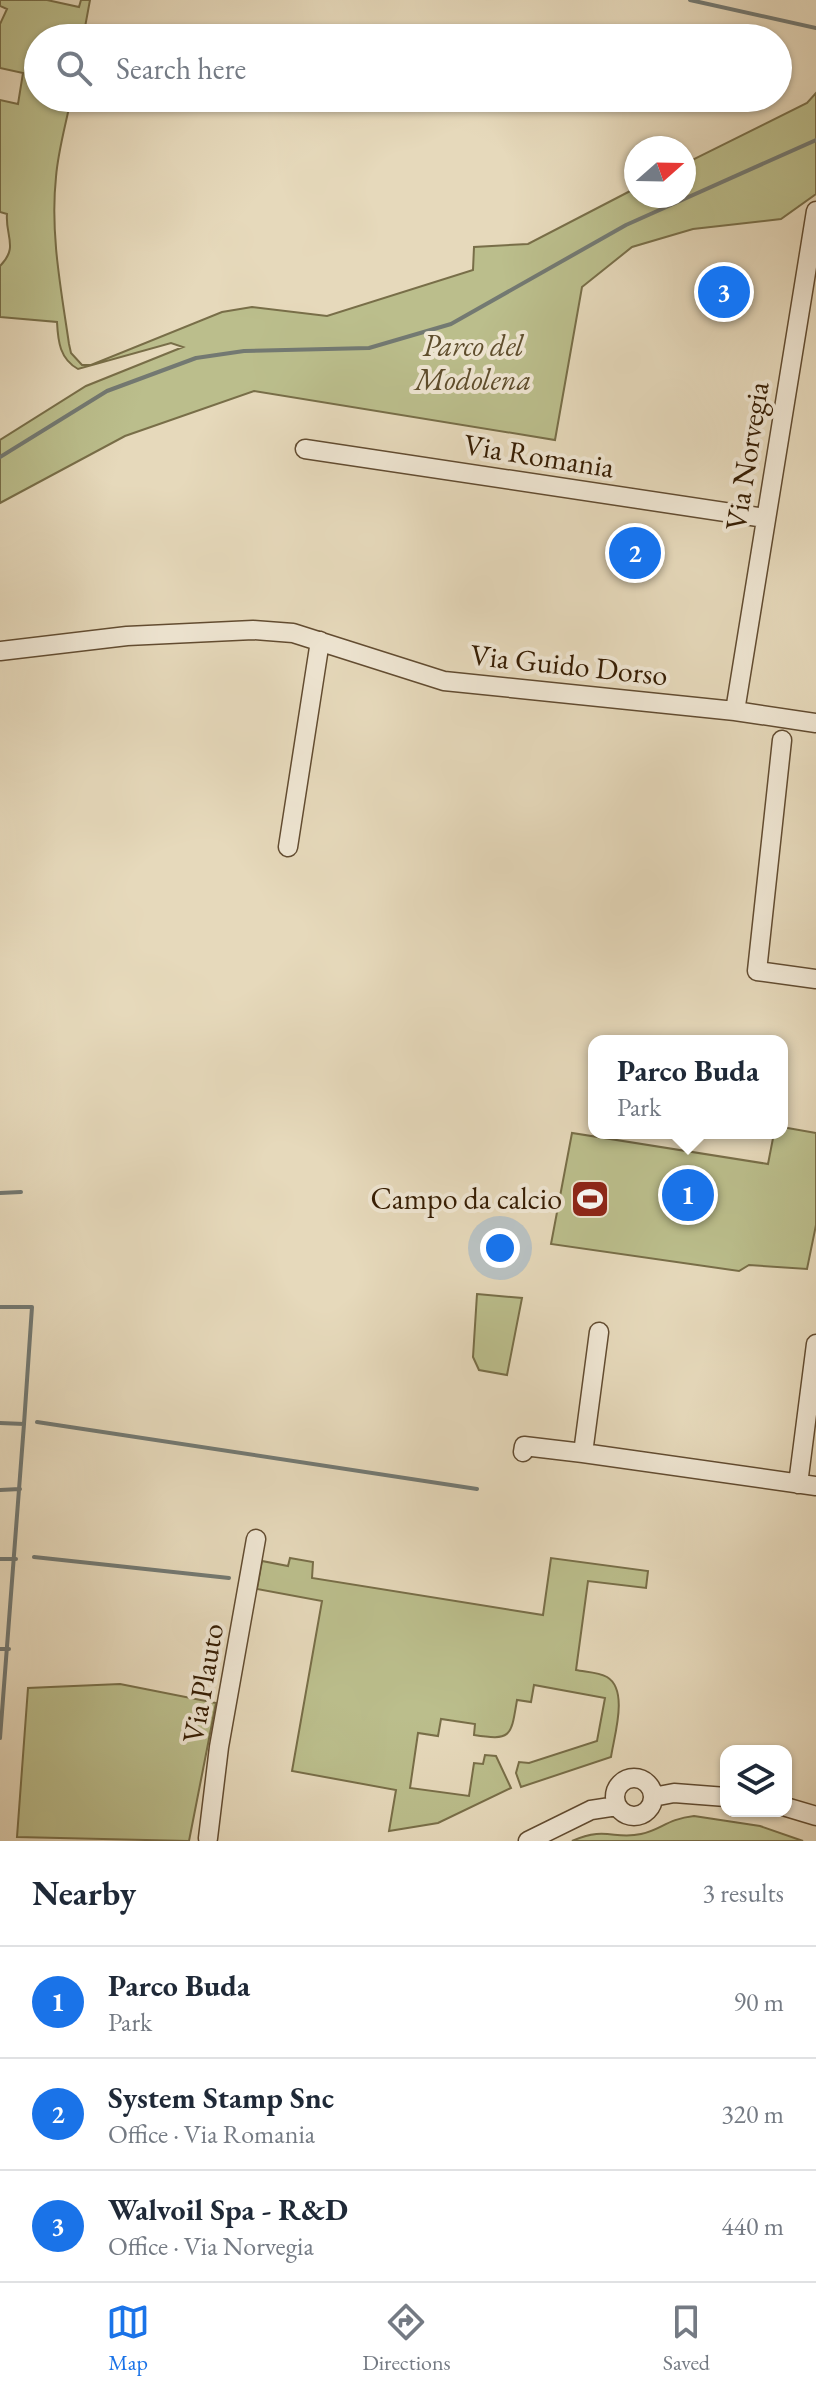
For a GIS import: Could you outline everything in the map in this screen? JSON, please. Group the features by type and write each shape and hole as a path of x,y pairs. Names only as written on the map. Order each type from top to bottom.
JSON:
{"street":[{"name":"Via Norvegia","path":"735,711 816,211"},
{"name":"Via Romania","path":"305,449 765,518"},
{"name":"Via Guido Dorso","path":"0,651 127,636 253,630 293,633 444,681 486,688 735,711 816,723"},
{"path":"288,847 320,641"},
{"path":"782,740 757,971 816,979"},
{"path":"583,1453 599,1332"},
{"path":"523,1452 524,1446 807,1485 816,1344"},
{"name":"Via Plauto","path":"208,1840 219,1747 256,1539"},
{"path":"528,1841 591,1810 617,1806 628,1815 639,1815 650,1808 653,1797 643,1780 627,1779 617,1788 617,1806"},
{"path":"653,1797 674,1793 720,1797"},
{"path":"792,1809 816,1816"}],"green space":[{"name":"Parco del Modolena","path":"0,0 47,0 79,7 81,0 90,0 86,24 24,24 24,112 68,112 57,167 54,219 69,344 71,353 82,365 91,365 222,312 252,307 327,316 473,270 474,247 528,244 624,194 624,208 696,208 696,158 792,112 816,93 816,194 781,219 693,229 632,247 582,287 555,440 254,391 125,436 0,503 0,440 86,386 183,347 171,343 78,369 67,360 61,349 57,322 0,317 0,266 10,247 7,214 0,212 0,100 18,104 23,73 0,68 0,24 7,9 0,6"},
{"path":"788,1128 816,1133 816,1225 807,1269 749,1265 739,1271 551,1244 572,1133 588,1136 588,1139 610,1139 768,1164 773,1139 788,1139"},
{"path":"477,1294 522,1298 507,1375 479,1370 473,1357"},
{"path":"290,1558 313,1562 312,1578 543,1615 551,1558 648,1571 646,1588 588,1581 576,1670 596,1673 614,1683 619,1702 611,1757 521,1787 516,1773 519,1762 529,1763 597,1741 605,1698 534,1685 531,1702 517,1700 511,1728 503,1736 474,1735 475,1724 441,1719 438,1736 418,1733 410,1788 469,1796 474,1763 483,1764 485,1755 496,1756 511,1788 438,1823 389,1831 396,1790 292,1771 322,1601 257,1589 262,1561 288,1566"},
{"path":"120,1684 216,1703 189,1841 17,1837 28,1688"},
{"path":"694,1816 760,1826 803,1841 572,1841 593,1834 641,1834"}],"waterway":[{"path":"690,0 816,28"},
{"path":"0,457 107,391 196,358 244,351 369,348 451,324 626,225 816,140"},
{"path":"0,1193 21,1192"},
{"path":"0,1307 32,1307 24,1424"},
{"path":"37,1422 477,1489"},
{"path":"0,1423 24,1424 0,1738"},
{"path":"0,1490 20,1489"},
{"path":"34,1557 229,1578"},
{"path":"0,1559 16,1559"},
{"path":"0,1649 9,1649"}],"place":[{"name":"Walvoil Spa - R&D","path":"724,292"},
{"name":"System Stamp Snc","path":"635,553"},
{"name":"Parco Buda","path":"688,1195"},
{"name":"Campo da calcio","path":"590,1199"}]}
